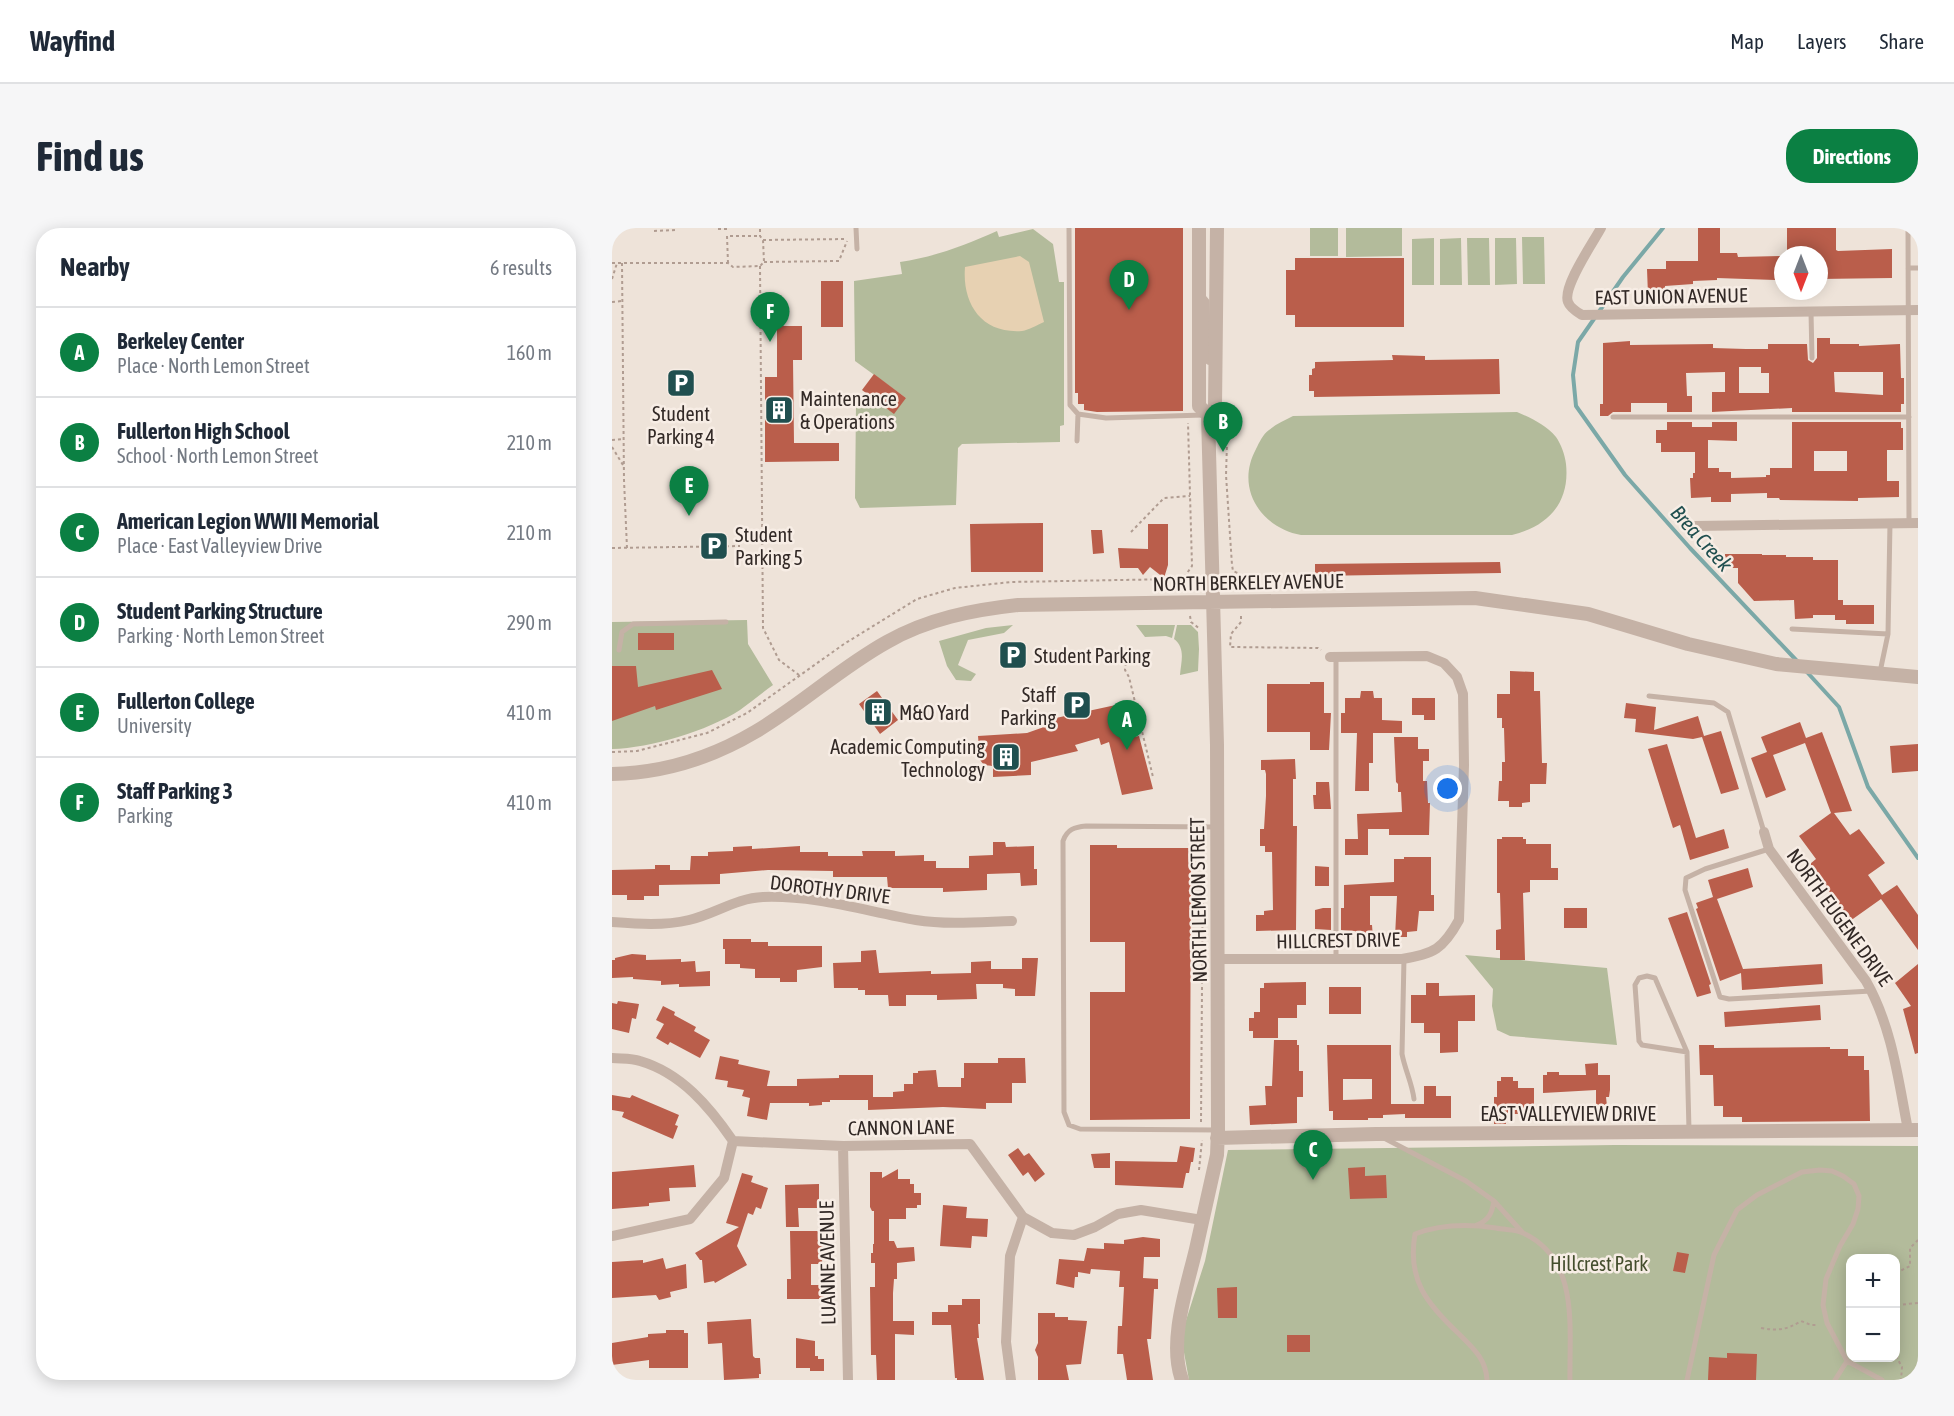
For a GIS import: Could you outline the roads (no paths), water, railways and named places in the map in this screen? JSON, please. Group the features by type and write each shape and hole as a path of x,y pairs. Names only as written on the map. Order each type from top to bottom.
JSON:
{"street":[{"name":"NORTH LEMON STREET","path":"1198,228 1199,406 1208,415"},
{"name":"NORTH LEMON STREET","path":"1182,1380 1178,1342 1182,1311 1217,1155 1218,1134 1217,745 1208,415 1215,407 1217,228"},
{"name":"EAST UNION AVENUE","path":"1601,228 1567,289 1567,301 1582,315 1913,310"},
{"path":"1695,526 1914,523"},
{"name":"NORTH BERKELEY AVENUE","path":"612,774 629,774 673,767 714,753 755,732 888,641 948,616 986,608 1017,605 1475,598 1588,614 1688,645 1776,664 1918,676"},
{"name":"HILLCREST DRIVE","path":"1219,959 1421,956 1436,949 1448,939 1459,920 1464,765 1462,694 1457,677 1444,663 1427,656 1333,657"},
{"name":"NORTH EUGENE DRIVE","path":"1764,832 1769,849 1879,1003 1892,1041 1913,1130"},
{"name":"DOROTHY DRIVE","path":"612,922 648,925 690,920 730,903 760,897 790,897 918,920 964,923 1012,921"},
{"path":"612,1058 639,1061 675,1076 709,1107 733,1140 724,1179 690,1219 612,1236"},
{"name":"EAST VALLEYVIEW DRIVE","path":"1218,1134 1913,1130"},
{"name":"CANNON LANE","path":"733,1140 843,1146 970,1144 1023,1217 1052,1233 1074,1235 1095,1227 1118,1214 1141,1210 1202,1220"},
{"name":"LUANNE AVENUE","path":"843,1146 848,1380"},
{"path":"1011,1380 1006,1342 1010,1256 1023,1217"}],"lane":[{"path":"856,228 857,249"},
{"path":"1069,228 1070,405 1078,414 1106,418 1208,415"},
{"path":"1908,228 1908,268 1913,310 1909,417 1914,523"},
{"path":"1908,268 1918,268"},
{"path":"1199,291 1207,301 1208,362 1216,364"},
{"path":"1811,312 1812,357"},
{"path":"1077,441 1078,414"},
{"path":"1613,417 1909,417"},
{"path":"1880,672 1888,634 1890,523"},
{"path":"619,650 622,632 633,624 726,622"},
{"path":"1792,629 1888,634"},
{"path":"1333,657 1336,959"},
{"path":"1649,696 1714,703 1728,712 1764,832"},
{"path":"1217,827 1075,827 1065,834 1063,841 1064,1112 1069,1125 1080,1129 1201,1130 1218,1134"},
{"path":"1769,849 1705,869 1686,878 1685,890 1720,997 1729,999 1872,991"},
{"path":"1404,958 1402,1054 1404,1068 1412,1084 1414,1099"},
{"path":"1686,1052 1642,1045 1639,1041 1635,985 1638,978 1647,976 1655,978 1686,1052 1689,1132"},
{"path":"1376,1134 1466,1181 1494,1201 1522,1232 1544,1247 1558,1263 1566,1282 1570,1380"},
{"path":"1687,1380 1714,1255 1737,1210 1757,1195 1802,1172 1832,1171 1844,1176 1854,1184 1859,1196 1858,1209 1826,1279 1823,1305 1827,1323 1846,1360"},
{"path":"1475,1225 1484,1222 1491,1214 1494,1201"},
{"path":"1487,1380 1486,1369 1478,1353 1438,1314 1422,1290 1413,1269 1412,1249 1415,1234 1433,1227 1475,1225 1522,1232"},
{"path":"1835,1380 1847,1362 1882,1380"}],"waterway":[{"name":"Brea Creek","path":"1663,228 1623,277 1578,342 1573,375 1576,406 1625,475 1690,548 1797,661"},
{"name":"Brea Creek","path":"1806,671 1839,707 1868,787 1918,858"}],"place":[{"name":"Student Parking Structure","path":"1129,310"},
{"name":"Staff Parking 3","path":"770,342"},
{"name":"Student Parking 4","path":"681,383"},
{"name":"Maintenance & Operations","path":"779,410"},
{"name":"Fullerton High School","path":"1223,452"},
{"name":"Fullerton College","path":"689,516"},
{"name":"Student Parking 5","path":"714,546"},
{"name":"Student Parking","path":"1013,655"},
{"name":"Staff Parking","path":"1077,705"},
{"name":"M&O Yard","path":"878,712"},
{"name":"Berkeley Center","path":"1127,750"},
{"name":"Academic Computing Technology","path":"1006,757"},
{"name":"American Legion WWII Memorial","path":"1313,1180"}],"park label":[{"name":"Hillcrest Park","path":"1599,1263"}]}
